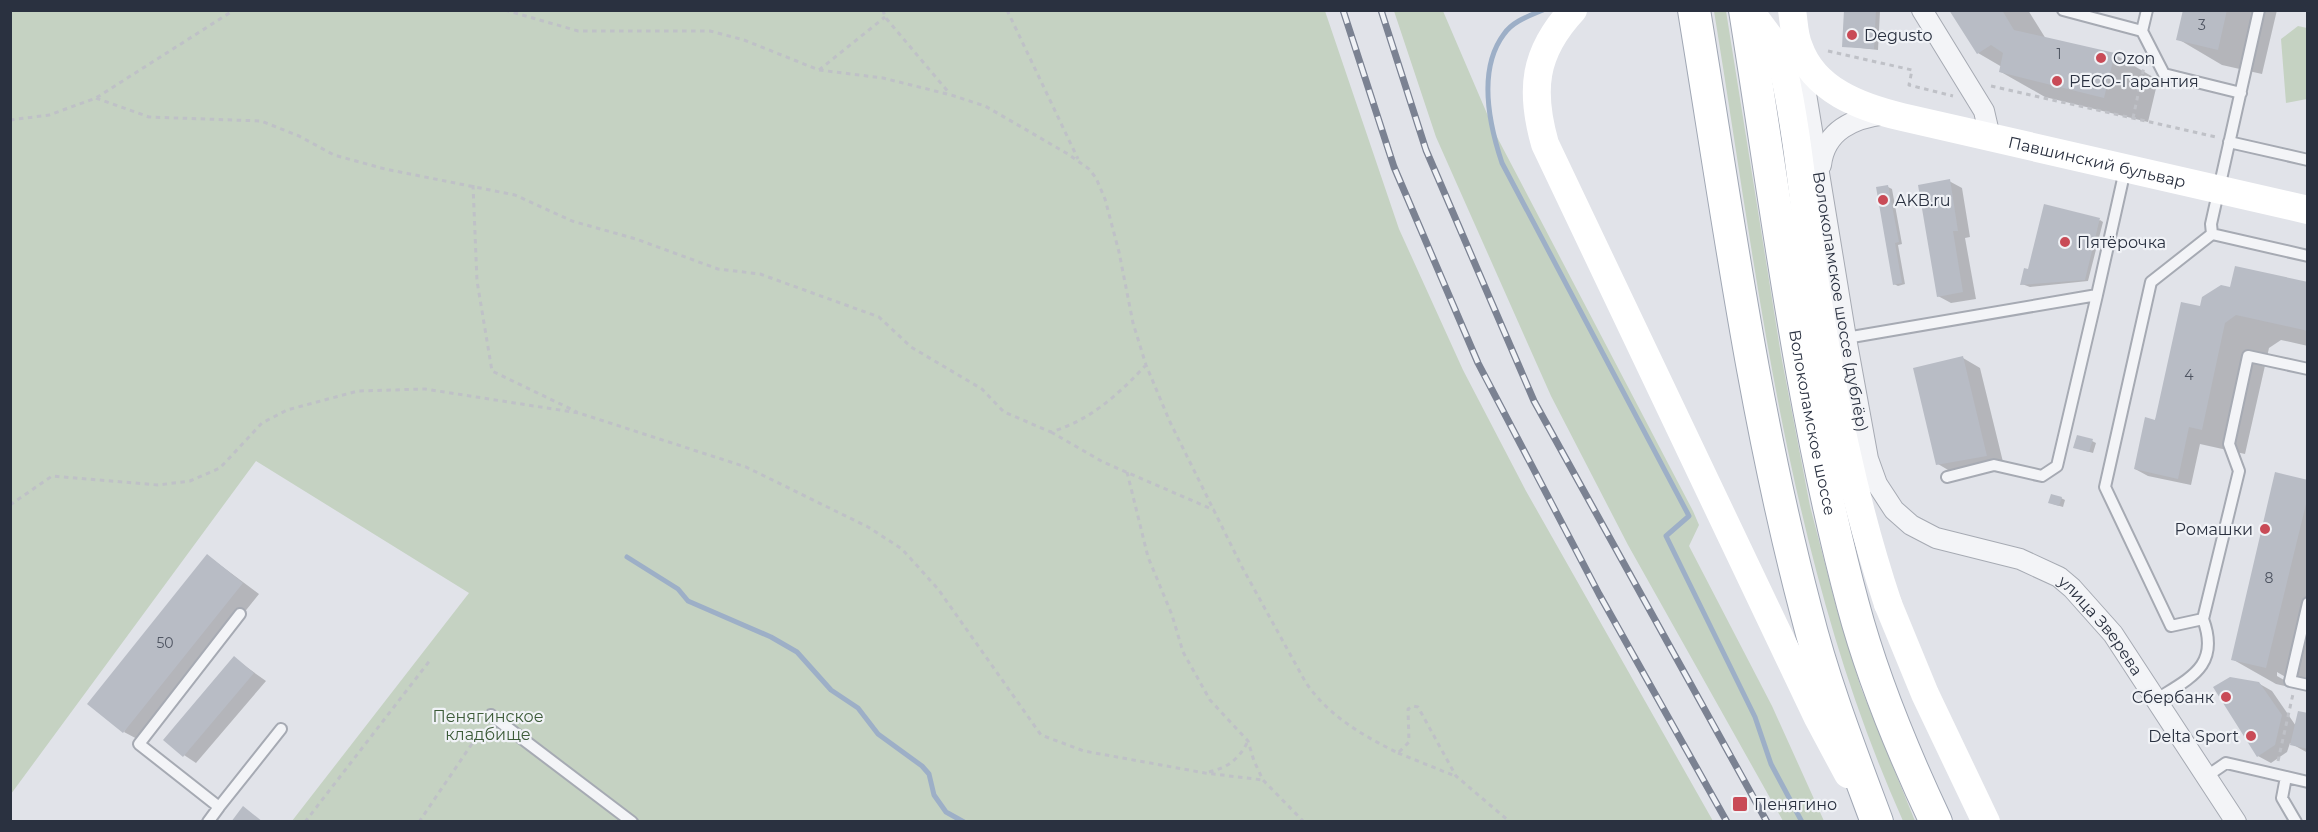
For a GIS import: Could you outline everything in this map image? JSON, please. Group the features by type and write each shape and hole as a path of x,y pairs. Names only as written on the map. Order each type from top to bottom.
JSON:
{"main road":[{"path":"1573,10 1550,40 1540,68 1535,100 1545,144 1818,718 1875,822"},
{"path":"1694,10 1760,408 1788,543 1833,702 1875,822"},
{"name":"Волоколамское шоссе","path":"1745,10 1798,345 1828,502 1849,586 1879,683 1910,765 1936,822"},
{"path":"1749,10 1773,42 1783,66 1815,284 1842,440 1868,544 1888,604 1925,694 1986,822"},
{"path":"1764,131 1775,10"},
{"name":"Волоколамское шоссе (дублёр)","path":"1792,10 1810,48"},
{"name":"Павшинский бульвар","path":"1810,48 1816,77 1831,90 1856,103 1886,114 2307,210"}],"street":[{"path":"1922,10 1984,111 1989,137"},
{"name":"Волоколамское шоссе (дублёр)","path":"1810,48 1820,173 1868,459 1877,484 1894,510 1911,525 1936,538 1961,546"},
{"name":"Павшинский бульвар","path":"1820,173 1822,154 1836,133 1863,117 1886,114"},
{"name":"улица Зверева","path":"1961,546 2020,559 2059,577 2072,588 2113,634 2236,822"}],"lane":[{"path":"2063,10 2142,31"},
{"path":"2147,10 2142,31 2164,74 2241,93"},
{"path":"2212,234 2211,224 2259,10"},
{"path":"2229,141 2307,160"},
{"path":"1947,477 1994,465 2042,477 2057,466 2126,170"},
{"path":"2212,234 2307,256"},
{"path":"2203,619 2171,626 2105,488 2151,282 2212,234"},
{"path":"1846,338 2097,295"},
{"path":"2157,699 2200,672 2210,639 2203,619 2239,471 2229,444 2248,356 2307,369"},
{"path":"2307,603 2290,681 2307,685"},
{"path":"219,807 139,744 240,614"},
{"path":"492,715 632,822"},
{"path":"208,822 280,729"},
{"path":"2206,776 2226,763 2307,782"},
{"path":"2280,776 2282,798 2296,822"}],"path":[{"path":"10,120 49,115 96,98 234,10"},
{"path":"505,10 578,32 710,31 744,40 819,70 883,78 985,106 1078,161 1096,178 1105,199 1119,252 1133,323 1146,365 1170,422 1242,567 1318,701 1337,718 1398,753 1456,776"},
{"path":"883,10 885,17 951,95"},
{"path":"1007,10 1078,161"},
{"path":"819,70 885,17"},
{"path":"2133,118 2149,45"},
{"path":"1810,48 1912,70 1909,85 1954,96"},
{"path":"1989,86 2229,141"},
{"path":"96,98 149,117 261,122 299,136 334,155 385,169 515,195 572,221 636,239 718,269 760,273 879,317 911,346 982,389 1004,412 1051,432 1127,472 1214,510"},
{"path":"473,185 477,281 492,371 579,413 746,467 868,527 902,549 938,589 1041,735 1084,751 1205,773 1263,780"},
{"path":"1051,432 1071,426 1114,399 1146,365"},
{"path":"10,505 51,477 158,485 190,481 220,468 262,423 287,410 358,391 425,390 579,413"},
{"path":"1127,472 1148,556 1172,615 1183,651 1210,700 1248,741 1263,780 1304,822"},
{"path":"305,822 431,659"},
{"path":"2280,776 2295,682"},
{"path":"1398,753 1409,742 1408,709 1413,705 1418,707 1430,723 1439,749 1456,776 1510,822"},
{"path":"419,822 492,715"},
{"path":"1205,773 1224,768 1241,755 1248,741"}],"green space":[{"name":"Пенягинское кладбище","path":"10,11 1325,11 1399,229 1463,370 1526,491 1713,821 292,821 469,593 256,461 11,794"},
{"path":"1394,11 1443,11 1497,137 1693,511 1699,525 1689,546 1772,706 1824,821 1783,821 1628,545 1551,396 1436,137"},
{"path":"1714,11 1726,11 1781,355 1810,506 1837,610 1861,688 1915,821 1903,821 1864,724 1831,625 1805,524 1782,423 1763,320"},
{"path":"2298,26 2307,28 2307,99 2286,103 2281,39"}],"building":[{"path":"1844,10 1876,10 1874,49 1842,47"},
{"path":"1949,10 2002,10 2014,30 2115,53 2104,98 1999,72 2003,53 1991,45 1977,54"},
{"path":"2183,10 2227,10 2218,50 2176,40"},
{"path":"1950,179 1958,231 1953,231 1963,292 1937,297 1918,185"},
{"path":"1888,185 1899,242 1895,243 1902,283 1893,285 1876,187"},
{"path":"2044,204 2100,218 2085,280 2020,285 2024,268 2028,269"},
{"path":"2235,266 2308,282 2308,331 2236,315 2225,323 2202,430 2189,427 2178,479 2134,469 2145,417 2155,420 2181,302 2200,306 2202,297 2221,285 2230,287"},
{"path":"1963,356 1987,456 1936,465 1913,368"},
{"path":"2077,435 2093,439 2089,452 2073,448"},
{"path":"2275,472 2308,480 2308,496 2266,668 2231,660"},
{"path":"2051,494 2062,497 2059,506 2048,503"},
{"path":"207,554 243,583 123,733 87,704"},
{"path":"234,656 254,673 183,757 163,740"},
{"path":"2230,677 2259,682 2282,715 2275,745 2257,757 2213,687"},
{"path":"2298,711 2308,713 2308,749 2290,745"},
{"path":"243,806 263,822 231,822"}],"waterway":[{"path":"1543,10 1522,19 1508,29 1496,48 1490,64 1488,80 1490,115 1502,163 1689,516 1666,536 1755,717 1771,764 1802,822"},
{"path":"627,557 678,589 688,601 771,637 797,652 831,690 858,708 878,734 922,766 929,774 934,795 946,812 964,822"}],"railway":[{"path":"1343,10 1394,167 1478,363 1599,594 1727,822"},
{"path":"1381,10 1426,150 1534,401 1767,822"}],"place":[{"name":"Degusto","path":"1852,35"},
{"name":"Ozon","path":"2101,58"},
{"name":"РЕСО-Гарантия","path":"2057,81"},
{"name":"AKB.ru","path":"1883,200"},
{"name":"Пятёрочка","path":"2065,242"},
{"name":"Ромашки","path":"2265,529"},
{"name":"Сбербанк","path":"2226,697"},
{"name":"Delta Sport","path":"2251,736"},
{"name":"Пенягино","path":"1740,804"}]}
